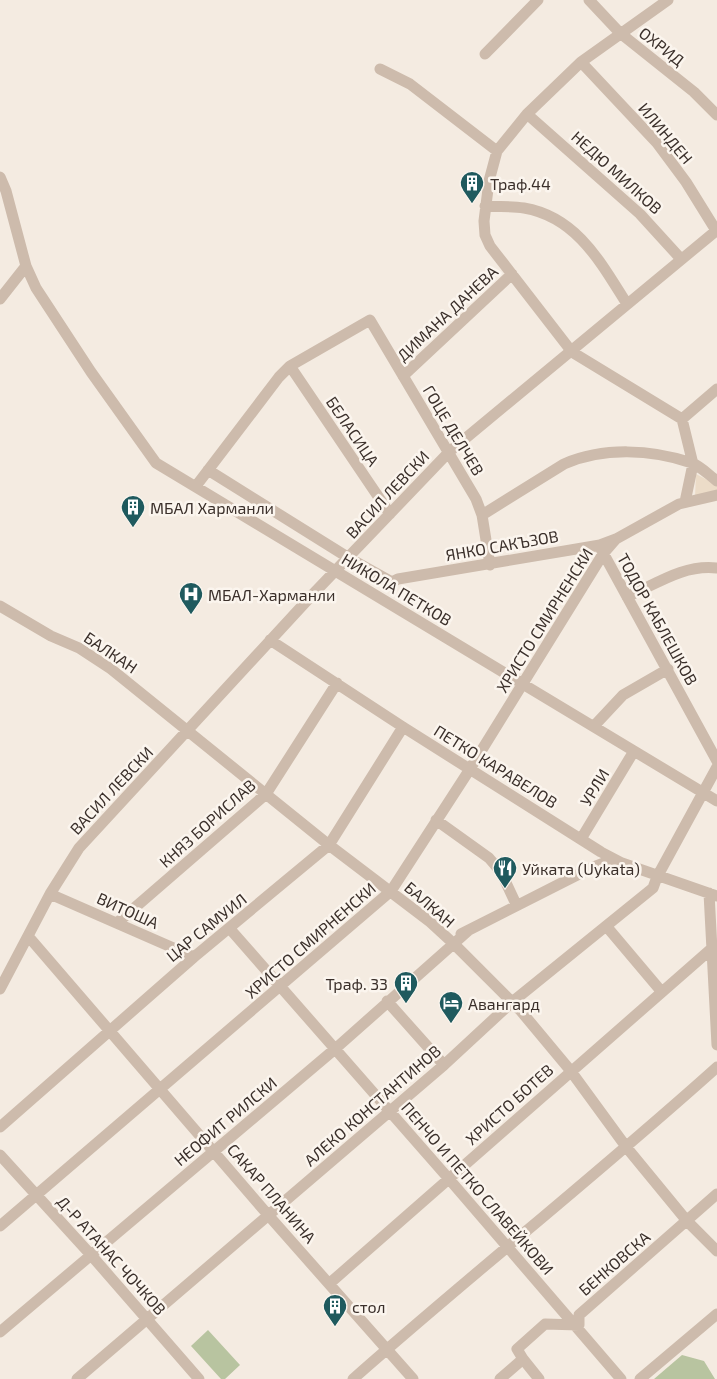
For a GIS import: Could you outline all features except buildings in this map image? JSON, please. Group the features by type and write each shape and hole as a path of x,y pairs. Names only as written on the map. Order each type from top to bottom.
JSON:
{"street":[{"path":"485,54 538,0"},
{"name":"ОХРИД","path":"589,0 620,33 694,92 717,115"},
{"path":"668,0 581,62 527,114 497,151 485,206 485,235 490,246 572,352 682,419 693,464 685,502 717,495"},
{"name":"ИЛИНДЕН","path":"581,62 656,143 686,182 717,231"},
{"path":"380,68 410,84 497,151"},
{"name":"НЕДЮ МИЛКОВ","path":"527,114 640,214 681,259"},
{"name":"НИКОЛА ПЕТКОВ","path":"0,177 6,191 26,266 40,294 91,372 156,463 717,801"},
{"path":"485,206 523,208 558,220 575,232 595,252 627,304"},
{"name":"ВАСИЛ ЛЕВСКИ","path":"0,989 66,866 91,833 188,732 270,640 449,452 717,231"},
{"path":"705,240 717,246"},
{"path":"0,299 26,266"},
{"name":"ДИМАНА ДАНЕВА","path":"403,376 512,274"},
{"name":"ГОЦЕ ДЕЛЧЕВ","path":"290,366 370,320 463,475 482,515 490,565"},
{"path":"196,486 268,389 290,366"},
{"name":"БЕЛАСИЦА","path":"290,366 390,514"},
{"path":"682,419 717,389"},
{"path":"482,515 564,464 594,455 617,452 641,453 693,464 717,480"},
{"path":"208,470 349,558 392,582 382,600"},
{"name":"ХРИСТО СМИРНЕНСКИ","path":"0,1226 391,891 470,770 523,684 601,550 616,539 685,502"},
{"name":"ЯНКО САКЪЗОВ","path":"392,582 398,579 601,550"},
{"name":"ТОДОР КАБЛЕШКОВ","path":"601,550 717,761"},
{"path":"628,597 685,570 696,567 717,568"},
{"name":"БАЛКАН","path":"0,606 37,629 65,642 111,669 329,845 429,921 520,1010 570,1070 627,1148 687,1220 717,1251"},
{"name":"ПЕТКО КАРАВЕЛОВ","path":"270,640 470,770 622,864 713,895"},
{"path":"594,726 623,695 668,670"},
{"name":"КНЯЗ БОРИСЛАВ","path":"117,923 266,794 337,684"},
{"name":"ЦАР САМУИЛ","path":"0,1127 194,957 329,845 403,727"},
{"name":"УРЛИ","path":"581,839 634,751"},
{"name":"АЛЕКО КОНСТАНТИНОВ","path":"77,1379 444,1065 511,1003 653,888 657,877 717,767"},
{"path":"436,820 489,858 501,872 516,904"},
{"name":"НЕОФИТ РИЛСКИ","path":"0,1332 335,1049 451,943 468,931 516,904 604,863 622,864"},
{"name":"ВИТОША","path":"50,894 194,957"},
{"path":"713,895 710,950 717,1045"},
{"path":"606,927 662,991"},
{"name":"ПЕНЧО И ПЕТКО СЛАВЕЙКОВИ","path":"230,929 279,988 390,1110 621,1379"},
{"name":"САКАР ПЛАНИНА","path":"28,936 269,1216 330,1282 413,1379"},
{"name":"ХРИСТО БОТЕВ","path":"330,1282 449,1179 570,1070 710,950"},
{"path":"387,1001 444,1065"},
{"path":"353,1379 507,1246 627,1148 717,1067"},
{"name":"Д-Р АТАНАС ЧОЧКОВ","path":"0,1155 147,1318 199,1379"},
{"name":"БЕНКОВСКА","path":"575,1326 579,1325 579,1315 717,1194"},
{"path":"640,1379 717,1314"},
{"path":"539,1379 523,1360 517,1349 545,1324 575,1326"},
{"path":"500,1379 523,1360"}],"green space":[{"path":"208,1330 240,1365 225,1379 221,1379 191,1346"},
{"path":"682,1355 704,1361 715,1379 654,1379"}],"shaded area":[{"path":"696,474 717,485 717,493 695,497"}],"place":[{"name":"Траф.44","path":"472,204"},
{"name":"МБАЛ Харманли","path":"133,528"},
{"name":"МБАЛ-Харманли","path":"191,615"},
{"name":"Уйката (Uykata)","path":"505,889"},
{"name":"Траф. 33","path":"406,1004"},
{"name":"Авангард","path":"451,1024"},
{"name":"стол","path":"335,1327"}]}
